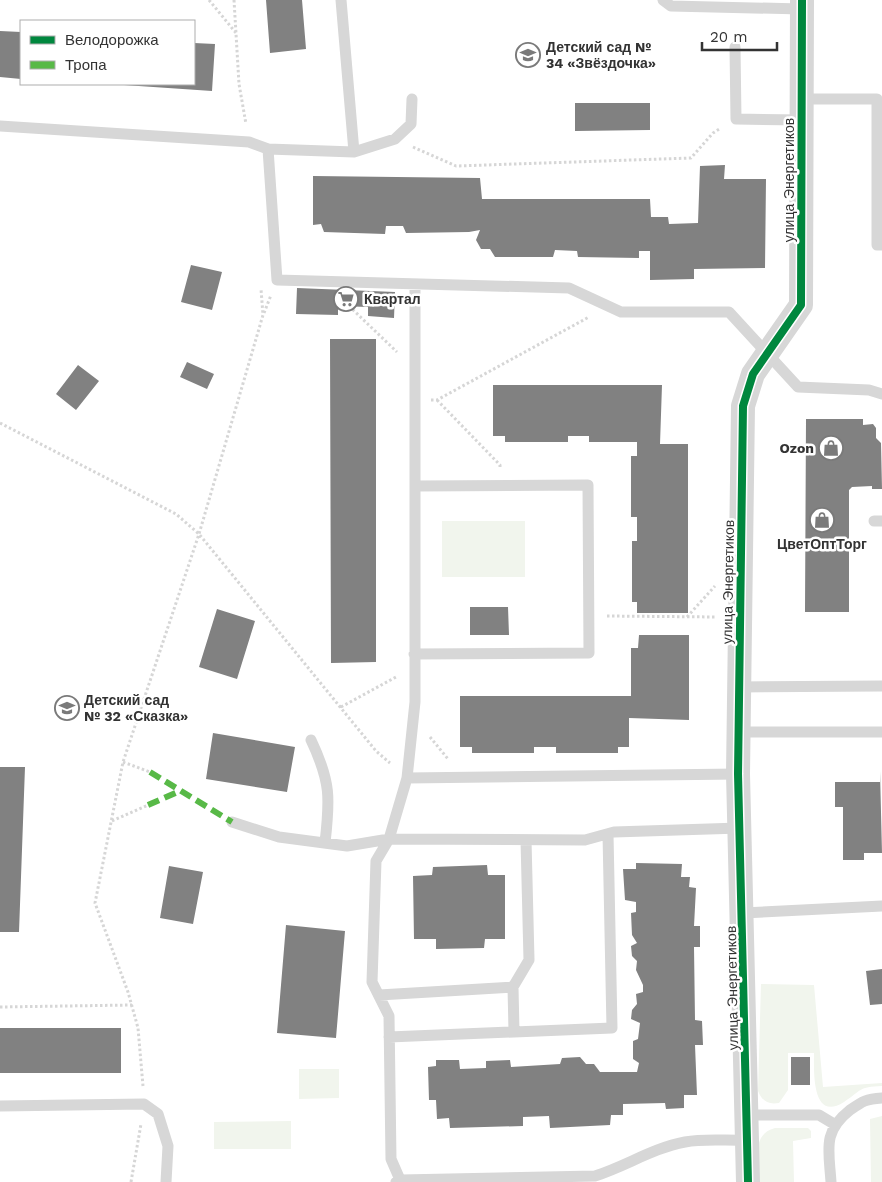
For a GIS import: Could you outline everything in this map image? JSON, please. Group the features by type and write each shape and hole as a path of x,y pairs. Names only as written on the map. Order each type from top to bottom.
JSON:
{"street":[{"name":"улица Энергетиков","path":"748,1182 748,1115 738,774 743,406 753,374 766,353 787,329 801,305 802,4"}],"lane":[{"path":"341,0 354,152"},
{"path":"663,0 671,6 802,4"},
{"path":"735,47 736,119 879,99 877,245 882,245"},
{"path":"0,126 248,142 268,149 354,152 395,139 411,124 412,99"},
{"path":"268,149 277,280 569,288 621,312 730,312 798,387 869,390 882,394"},
{"path":"415,285 416,486 413,718 407,778 389,839 376,861 372,982 389,1016 391,1159 399,1181 594,1176 623,1167 648,1153 687,1141 748,1140"},
{"path":"414,654 589,653 588,485 416,486"},
{"path":"739,687 882,686"},
{"path":"739,732 882,732"},
{"path":"312,740 324,767 329,791 325,843"},
{"path":"407,778 738,774"},
{"path":"232,822 279,837 347,846 389,839 585,840 608,834 740,828"},
{"path":"389,1037 612,1028 608,834"},
{"path":"514,1032 514,987 529,960 526,840"},
{"path":"743,913 882,906"},
{"path":"379,995 514,987"},
{"path":"831,1182 829,1143 834,1124 866,1099 882,1098"},
{"path":"0,1106 144,1104 158,1114 168,1146 166,1182"},
{"path":"748,1115 819,1115 834,1124"}],"path":[{"path":"208,0 236,34"},
{"path":"234,0 240,84 248,142"},
{"path":"395,139 456,166 691,158 713,133 736,119"},
{"path":"130,1182 144,1104 138,1028 132,1005 95,904 123,762 199,534 264,315 261,286"},
{"path":"349,306 416,369"},
{"path":"416,400 437,400 609,306"},
{"path":"437,400 500,465 500,486"},
{"path":"0,423 176,514 199,534 376,750 407,778"},
{"path":"687,617 740,559"},
{"path":"589,616 739,618"},
{"path":"340,707 414,668"},
{"path":"413,718 464,778"},
{"path":"123,762 150,772"},
{"path":"111,822 148,805"},
{"path":"0,1007 132,1005"}],"shaded area":[{"path":"442,521 525,521 525,577 442,577"},
{"path":"761,984 814,985 823,1087 882,1083 882,1086 864,1088 833,1107 825,1105 820,1100 817,1091 814,1053 788,1053 788,1090 779,1103 769,1103 764,1100 758,1091"},
{"path":"299,1069 339,1069 339,1098 299,1099"},
{"path":"882,1116 882,1182 871,1182 870,1119"},
{"path":"291,1121 291,1149 214,1149 214,1122"},
{"path":"775,1128 808,1128 811,1131 811,1138 793,1141 794,1182 759,1182 757,1158 759,1142 767,1131"}],"building":[{"path":"266,0 302,0 306,49 270,53"},
{"path":"0,31 20,32 20,79 0,77"},
{"path":"195,43 215,44 212,91 124,85 195,85"},
{"path":"575,103 650,103 650,130 575,131"},
{"path":"725,165 724,179 766,179 765,268 694,269 694,279 650,280 650,251 639,251 639,258 578,257 577,251 555,250 553,257 495,257 490,249 481,249 476,240 480,230 469,232 406,233 403,226 386,226 385,234 324,232 321,224 313,225 313,176 480,178 482,199 650,199 651,217 668,217 669,224 698,223 700,166"},
{"path":"191,265 222,272 212,310 181,302"},
{"name":"Квартал","path":"297,288 395,292 394,318 368,316 368,307 338,306 338,315 296,314"},
{"path":"330,339 376,339 376,662 331,663"},
{"path":"187,362 214,374 207,389 180,377"},
{"path":"78,365 99,381 76,410 56,394"},
{"path":"493,385 662,385 660,444 688,444 688,613 637,613 637,602 632,602 632,541 637,541 637,517 631,517 631,456 637,456 637,442 589,442 589,436 568,436 568,442 505,442 505,436 493,436"},
{"path":"806,419 863,419 863,425 873,424 876,428 876,438 881,443 882,489 872,489 872,486 852,487 849,490 849,612 805,612"},
{"path":"470,607 508,607 509,635 470,635"},
{"path":"217,609 255,621 237,679 199,667"},
{"path":"639,635 689,635 689,720 629,718 629,747 618,747 618,753 556,753 556,747 534,747 534,753 472,753 472,747 460,747 460,696 631,696 631,648 638,648"},
{"path":"213,733 295,747 287,792 206,779"},
{"path":"0,767 25,767 19,932 0,932"},
{"path":"880,771 882,853 864,853 864,860 843,860 843,807 835,807 835,782 880,782"},
{"path":"636,863 682,864 681,877 690,877 689,887 696,888 694,926 700,926 700,947 694,947 695,1020 702,1021 703,1045 695,1045 697,1095 684,1095 684,1108 666,1109 665,1103 623,1104 623,1115 611,1115 610,1125 550,1128 549,1116 523,1117 523,1126 450,1128 449,1118 437,1119 436,1100 429,1100 428,1067 436,1066 436,1060 459,1060 460,1069 486,1068 486,1061 510,1060 511,1067 560,1064 562,1058 580,1057 586,1064 594,1064 600,1072 637,1072 639,1063 633,1059 633,1041 638,1039 640,1023 631,1019 632,1010 637,1004 636,994 643,992 643,985 636,970 637,961 632,956 631,946 637,943 632,935 631,913 636,912 636,902 625,900 623,869 636,869"},
{"path":"487,865 488,875 505,875 505,939 485,939 484,948 436,949 436,939 414,939 413,876 432,875 433,867"},
{"path":"169,866 203,872 193,924 160,918"},
{"path":"286,925 345,931 336,1038 277,1033"},
{"path":"882,969 882,1004 870,1005 866,971"},
{"path":"0,1028 121,1028 121,1073 0,1073"},
{"path":"791,1057 810,1057 810,1085 791,1085"}],"marked path":[{"path":"150,772 232,822"},
{"path":"148,805 180,791"}],"cycle path":[{"path":"748,1182 738,774 743,406 753,374 801,305 802,0"}],"place":[{"name":"Детский сад № 34 «Звёздочка»","path":"528,55"},
{"name":"Квартал","path":"346,299"},
{"name":"Ozon","path":"831,448"},
{"name":"ЦветОптТорг","path":"822,520"},
{"name":"Детский сад № 32 «Сказка»","path":"67,708"}]}
